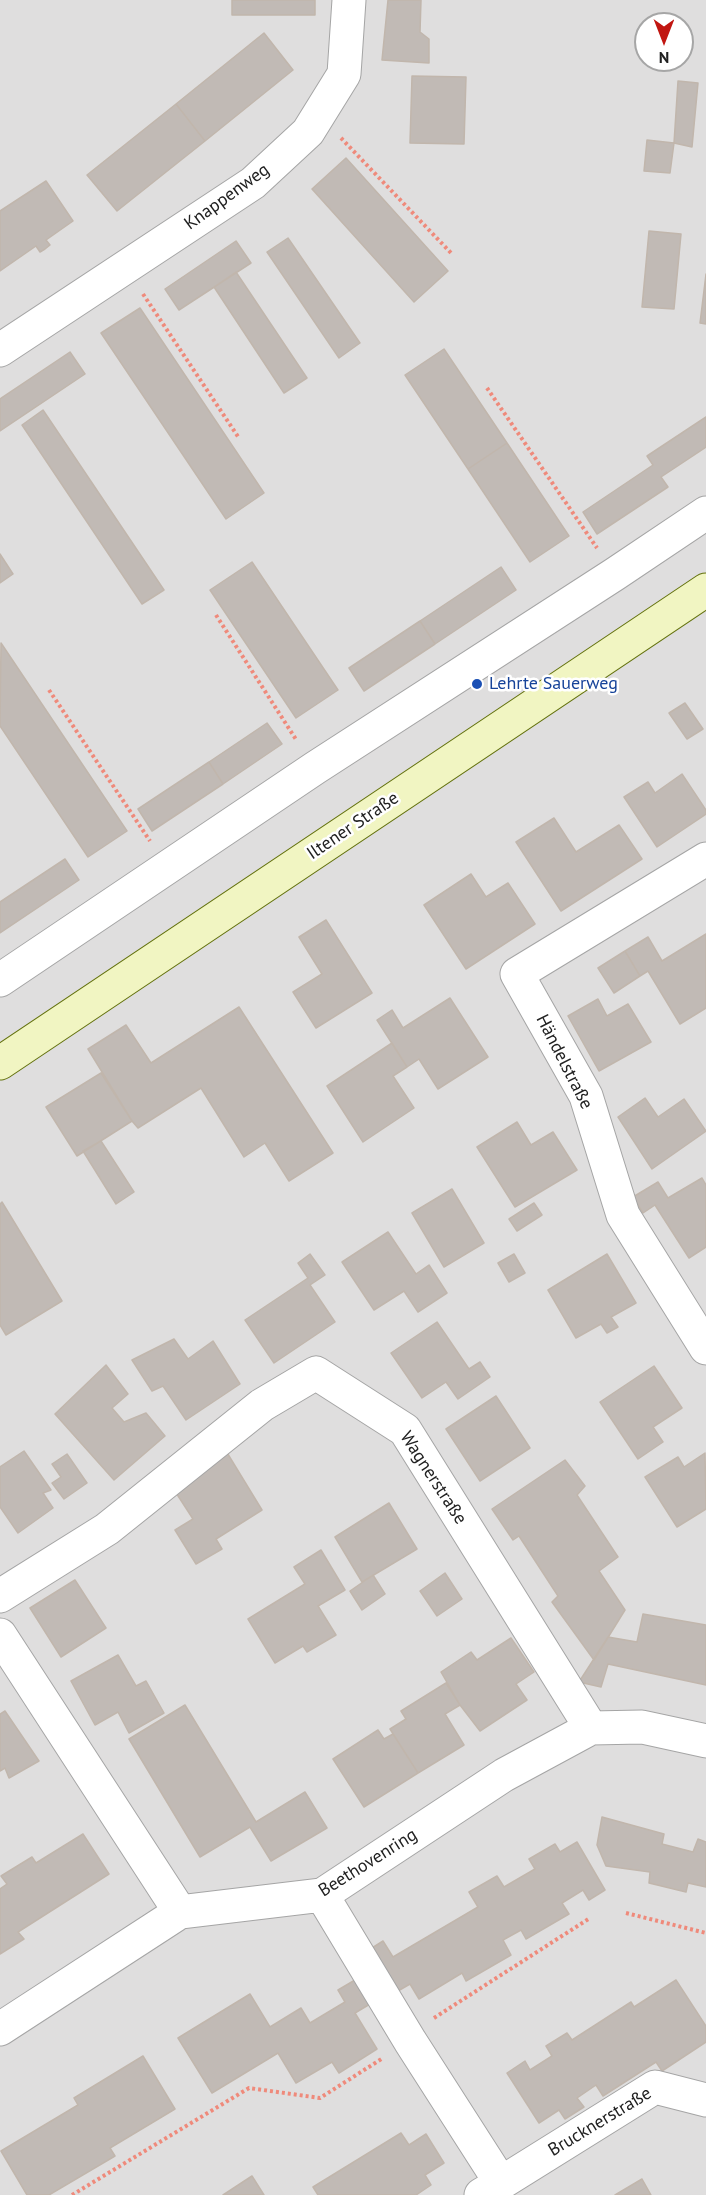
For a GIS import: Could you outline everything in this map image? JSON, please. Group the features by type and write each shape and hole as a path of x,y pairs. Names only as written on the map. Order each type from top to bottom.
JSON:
{"street":[{"name":"Knappenweg","path":"0,350 253,183 308,132 344,74 349,0"},
{"path":"0,980 315,768 706,513"},
{"name":"Iltener Straße","path":"0,1063 706,590"},
{"name":"Händelstraße","path":"706,859 517,974 585,1096 623,1215 706,1348"},
{"name":"Wagnerstraße","path":"0,1596 107,1529 262,1405 316,1373 405,1430 591,1728"},
{"path":"0,1635 180,1912"},
{"name":"Beethovenring","path":"0,2029 180,1912 322,1895 504,1775 591,1728 642,1727 706,1741"},
{"name":"Brucknerstraße","path":"322,1895 409,2038 491,2189 655,2087 706,2100"}],"path":[{"path":"319,114 453,254"},
{"path":"124,268 132,276 239,438"},
{"path":"487,388 615,574"},
{"path":"216,615 315,768"},
{"path":"49,690 168,867"},
{"path":"626,1913 706,1933"},
{"path":"72,2195 249,2088 320,2098 590,1918"}],"shaded area":[{"path":"0,0 706,0 706,2195 0,2195"}],"building":[{"path":"232,0 315,0 315,15 232,15"},
{"path":"388,0 421,0 420,32 429,39 429,63 382,60"},
{"path":"264,33 293,70 205,141 176,104"},
{"path":"412,76 466,77 464,144 410,143"},
{"path":"678,81 698,83 692,147 674,143"},
{"path":"176,104 205,141 117,211 87,175"},
{"path":"647,140 674,143 670,173 644,171"},
{"path":"346,158 448,271 414,302 312,189"},
{"path":"46,181 73,221 46,240 50,245 45,249 40,252 36,246 0,271 0,211"},
{"path":"649,231 681,234 674,309 642,307"},
{"path":"288,238 360,343 339,358 267,252"},
{"path":"236,241 251,263 179,310 165,289"},
{"path":"236,272 307,378 284,393 214,287"},
{"path":"706,274 706,324 700,323"},
{"path":"140,308 264,493 226,519 101,333"},
{"path":"444,349 507,443 468,469 405,375"},
{"path":"70,352 85,374 0,431 0,399"},
{"path":"43,410 164,590 142,604 22,425"},
{"path":"706,417 706,447 661,477 668,487 597,534 583,512 653,465 647,456"},
{"path":"507,443 569,536 530,562 468,469"},
{"path":"0,554 13,574 0,583"},
{"path":"252,562 338,690 296,718 210,590"},
{"path":"501,567 516,590 435,644 420,621"},
{"path":"420,621 435,644 364,691 349,668"},
{"path":"1,643 127,831 88,857 0,726"},
{"path":"685,703 703,729 687,739 669,713"},
{"path":"267,723 282,744 223,784 209,762"},
{"path":"209,762 223,784 152,831 138,809"},
{"path":"682,774 706,810 706,814 657,847 624,797 648,782 655,793"},
{"path":"554,818 576,852 619,825 642,859 561,911 516,842"},
{"path":"65,859 79,880 0,933 0,902"},
{"path":"471,874 486,897 508,883 535,924 466,969 424,905"},
{"path":"326,920 372,993 316,1028 293,992 322,974 299,937"},
{"path":"706,934 706,1008 680,1024 648,971 640,976 625,951 648,937 662,961"},
{"path":"625,951 640,976 614,993 598,968"},
{"path":"450,998 488,1057 438,1089 419,1059 407,1067 377,1020 392,1010 403,1028"},
{"path":"598,999 607,1016 628,1004 651,1042 599,1071 568,1016"},
{"path":"239,1007 333,1153 289,1181 265,1143 244,1157 201,1088 138,1128 88,1049 126,1025 151,1063"},
{"path":"392,1043 407,1067 393,1076 414,1108 363,1142 327,1086"},
{"path":"101,1073 132,1121 77,1156 46,1107"},
{"path":"645,1098 658,1117 684,1099 706,1131 652,1169 618,1117"},
{"path":"517,1122 531,1145 553,1132 577,1170 515,1207 477,1147"},
{"path":"101,1141 134,1192 116,1204 83,1151"},
{"path":"702,1178 706,1185 706,1247 689,1258 655,1205 643,1213 633,1197 658,1182 668,1198"},
{"path":"452,1189 484,1243 444,1267 412,1213"},
{"path":"2,1202 62,1301 6,1335 0,1325 0,1204"},
{"path":"534,1203 542,1215 517,1231 509,1219"},
{"path":"388,1232 416,1274 429,1265 447,1293 418,1312 404,1291 374,1310 342,1262"},
{"path":"310,1254 325,1275 310,1285 335,1322 274,1363 245,1320 308,1278 298,1263"},
{"path":"514,1254 525,1273 509,1282 498,1263"},
{"path":"607,1254 636,1303 611,1317 618,1327 607,1333 601,1324 576,1338 548,1290"},
{"path":"437,1322 469,1369 480,1362 490,1377 458,1399 446,1382 422,1398 391,1353"},
{"path":"174,1339 188,1359 213,1341 240,1384 186,1420 163,1386 152,1391 132,1360"},
{"path":"106,1365 128,1394 112,1408 124,1422 146,1413 165,1436 114,1480 55,1414"},
{"path":"654,1366 682,1408 653,1427 663,1442 638,1459 600,1402"},
{"path":"496,1396 530,1448 480,1481 446,1429"},
{"path":"24,1451 51,1490 43,1493 53,1508 18,1533 0,1507 0,1467"},
{"path":"226,1451 262,1510 216,1539 222,1549 196,1564 175,1530 193,1519 171,1485"},
{"path":"705,1453 706,1509 677,1527 645,1477 678,1457 684,1467"},
{"path":"67,1454 87,1483 64,1499 52,1483 61,1477 52,1464"},
{"path":"565,1460 585,1486 577,1495 618,1557 599,1571 625,1610 594,1660 552,1602 558,1596 519,1536 513,1540 492,1509"},
{"path":"389,1503 417,1549 362,1582 335,1537"},
{"path":"321,1550 345,1590 318,1606 336,1635 307,1652 303,1646 275,1663 248,1619 305,1584 294,1567"},
{"path":"445,1573 462,1599 437,1616 420,1591"},
{"path":"373,1575 385,1594 362,1610 350,1591"},
{"path":"75,1580 106,1628 61,1657 30,1608"},
{"path":"643,1614 706,1625 706,1685 608,1664 601,1687 579,1682 608,1637 637,1642"},
{"path":"511,1638 534,1672 516,1684 527,1700 480,1731 460,1705 441,1672 471,1652 477,1660"},
{"path":"118,1655 136,1686 146,1681 164,1713 129,1733 118,1712 95,1725 71,1681"},
{"path":"446,1683 460,1705 445,1714 464,1745 418,1773 390,1729 406,1719 401,1711"},
{"path":"185,1705 256,1822 305,1792 327,1828 271,1861 250,1827 200,1857 129,1739"},
{"path":"5,1711 39,1761 9,1778 5,1768 0,1771 0,1714"},
{"path":"378,1730 384,1739 393,1734 418,1773 364,1807 333,1759"},
{"path":"602,1817 664,1834 662,1844 693,1852 698,1839 706,1842 706,1887 688,1883 686,1892 649,1883 650,1872 606,1866 597,1845"},
{"path":"83,1834 109,1874 18,1932 24,1939 0,1954 0,1889 7,1884 1,1876 32,1857 36,1863"},
{"path":"577,1842 605,1890 589,1900 583,1890 562,1903 569,1914 526,1939 521,1930 503,1940 511,1955 466,1981 462,1973 419,1999 410,1984 398,1991 372,1948 383,1941 393,1957 478,1907 469,1892 497,1876 504,1887 535,1869 529,1859 555,1844 560,1852"},
{"path":"355,1980 370,2004 355,2013 377,2049 339,2073 332,2062 296,2083 278,2053 212,2093 178,2038 250,1994 270,2027 301,2008 310,2023 345,2002 338,1990"},
{"path":"676,1980 706,2026 706,2042 662,2071 656,2062 603,2096 596,2085 577,2098 584,2107 565,2119 559,2110 539,2123 507,2073 525,2061 530,2070 552,2056 546,2046 567,2033 572,2040 631,2002 634,2007"},
{"path":"143,2056 175,2109 110,2148 115,2156 49,2195 27,2195 1,2151 78,2105 74,2098"},
{"path":"401,2133 409,2145 426,2134 444,2163 425,2175 431,2185 416,2195 318,2195 313,2187"},
{"path":"252,2176 264,2195 223,2195"},
{"path":"642,2179 651,2195 615,2195"}],"place":[{"name":"Lehrte Sauerweg","path":"477,684"}]}
